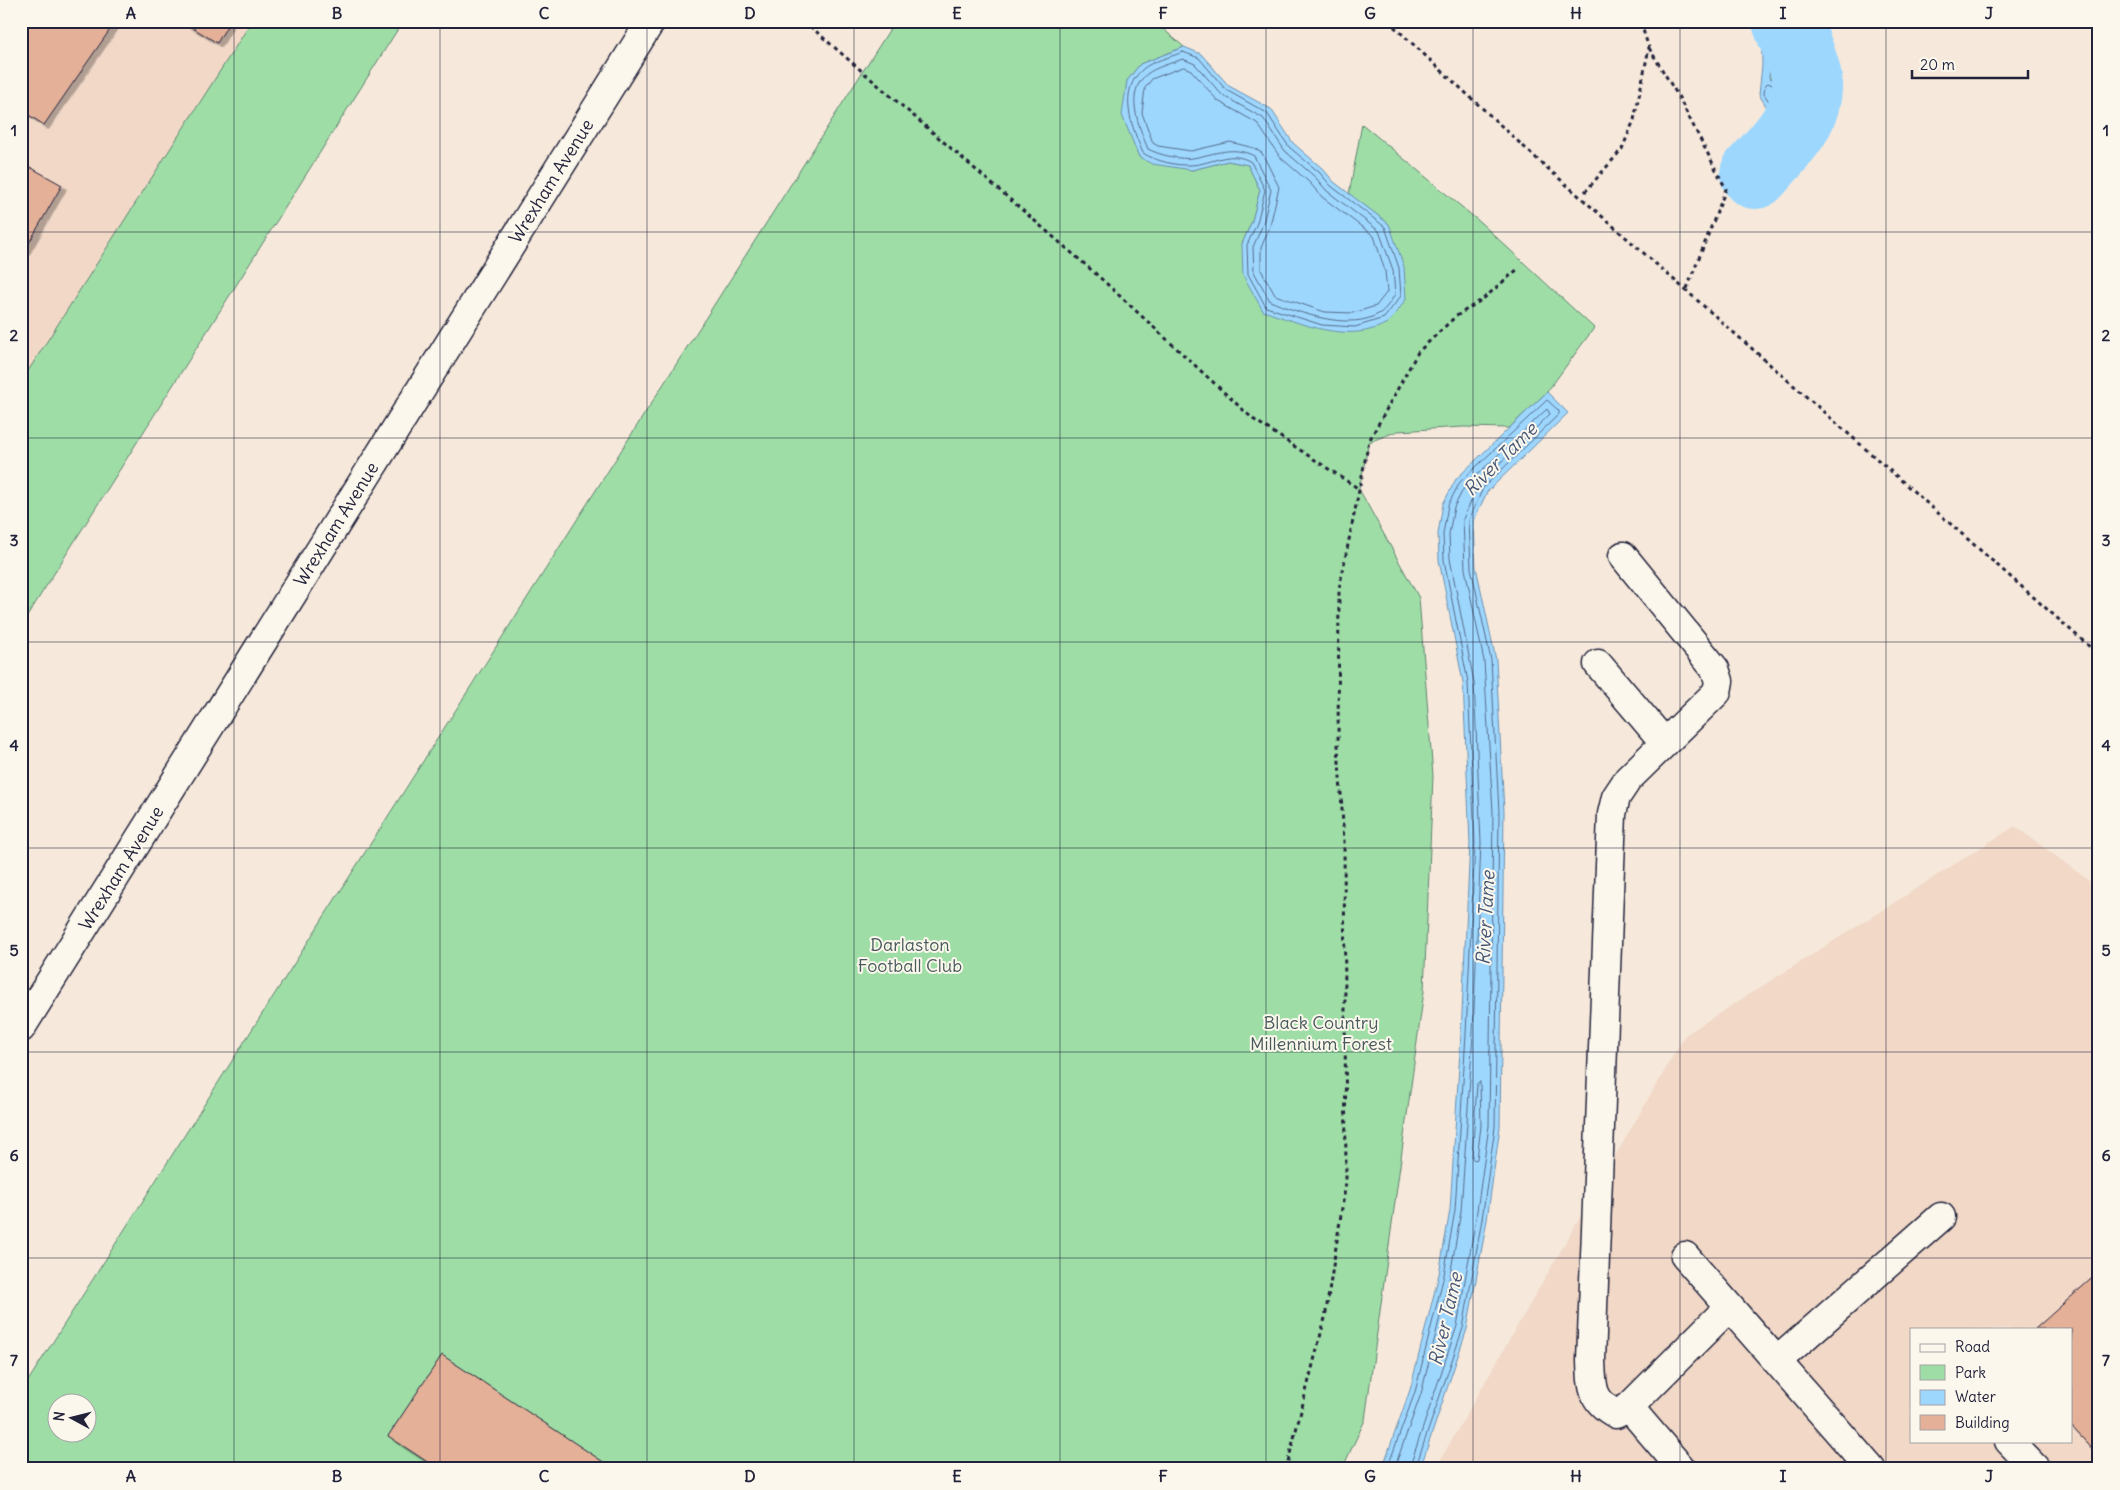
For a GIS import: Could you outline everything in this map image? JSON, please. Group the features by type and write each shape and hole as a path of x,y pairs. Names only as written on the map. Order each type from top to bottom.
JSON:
{"street":[{"name":"Wrexham Avenue","path":"21,1028 651,21"},
{"path":"1623,556 1715,669 1719,681 1716,692 1628,779 1616,797 1612,814 1591,1360 1594,1394 1604,1408 1616,1414 1629,1407 1729,1307"},
{"path":"1598,664 1664,742"},
{"path":"1778,1361 1941,1217"},
{"path":"1685,1256 1871,1469"},
{"path":"1629,1407 1682,1469"},
{"path":"2010,1442 2036,1469"}],"path":[{"path":"804,21 1095,273 1253,419 1359,489"},
{"path":"1388,21 1536,158 1686,292 2099,655"},
{"path":"1640,21 1650,48 1726,189 1686,292"},
{"path":"1585,192 1622,148 1634,120 1650,48"},
{"path":"1286,1469 1325,1318 1346,1182 1344,841 1338,746 1339,589 1369,441 1418,352 1455,317 1483,299 1519,268"}],"shaded area":[{"path":"21,21 252,21 21,382"},
{"path":"2015,826 2099,888 2099,1469 1435,1469 1685,1035"}],"green space":[{"path":"252,21 403,21 21,626 21,382"},
{"name":"Darlaston Football Club","path":"895,21 1154,21 1184,47 1140,64 1127,81 1123,115 1139,157 1192,170 1228,161 1248,165 1260,190 1252,221 1242,244 1389,224 1349,194 1362,124 1481,223 1594,328 1547,392 1509,428 1463,427 1398,431 1369,442 1359,489 1419,598 1433,776 1424,991 1365,1420 1342,1469 21,1469 21,1392"},
{"path":"1772,21 1793,21 1795,29 1797,46 1795,62 1785,85 1769,78"}],"water":[{"path":"1761,21 1772,21 1769,78 1784,85 1795,62 1796,38 1793,21 1807,21 1832,100 1817,132 1773,188 1755,174 1756,142 1765,132 1768,120 1765,104 1759,95 1762,65"},
{"path":"1184,47 1201,54 1229,86 1271,109 1293,143 1323,169 1334,182 1389,224 1404,267 1406,299 1387,323 1357,332 1341,332 1308,326 1263,311 1243,275 1242,244 1252,221 1260,190 1248,165 1228,161 1192,170 1152,164 1139,157 1122,115 1127,81 1140,64"},
{"path":"1547,392 1568,413 1487,492 1474,520 1476,567 1496,660 1504,812 1500,1127 1487,1220 1467,1329 1420,1469 1382,1469 1410,1390 1439,1274 1450,1210 1461,1034 1470,843 1463,682 1439,560 1438,534 1443,504 1456,479"}],"building":[{"path":"21,21 116,21 44,125 21,110"},
{"path":"182,21 230,21 217,43"},
{"path":"21,162 62,185 21,257"},
{"path":"2099,1272 2099,1456 2072,1427 2072,1328 2036,1328"},
{"path":"442,1355 614,1469 438,1469 388,1436"}],"waterway":[{"name":"River Tame","path":"1755,174 1783,143 1791,131 1804,107 1807,93 1806,73 1787,21"}],"park label":[{"name":"Black Country Millennium Forest","path":"1321,1032"}]}
